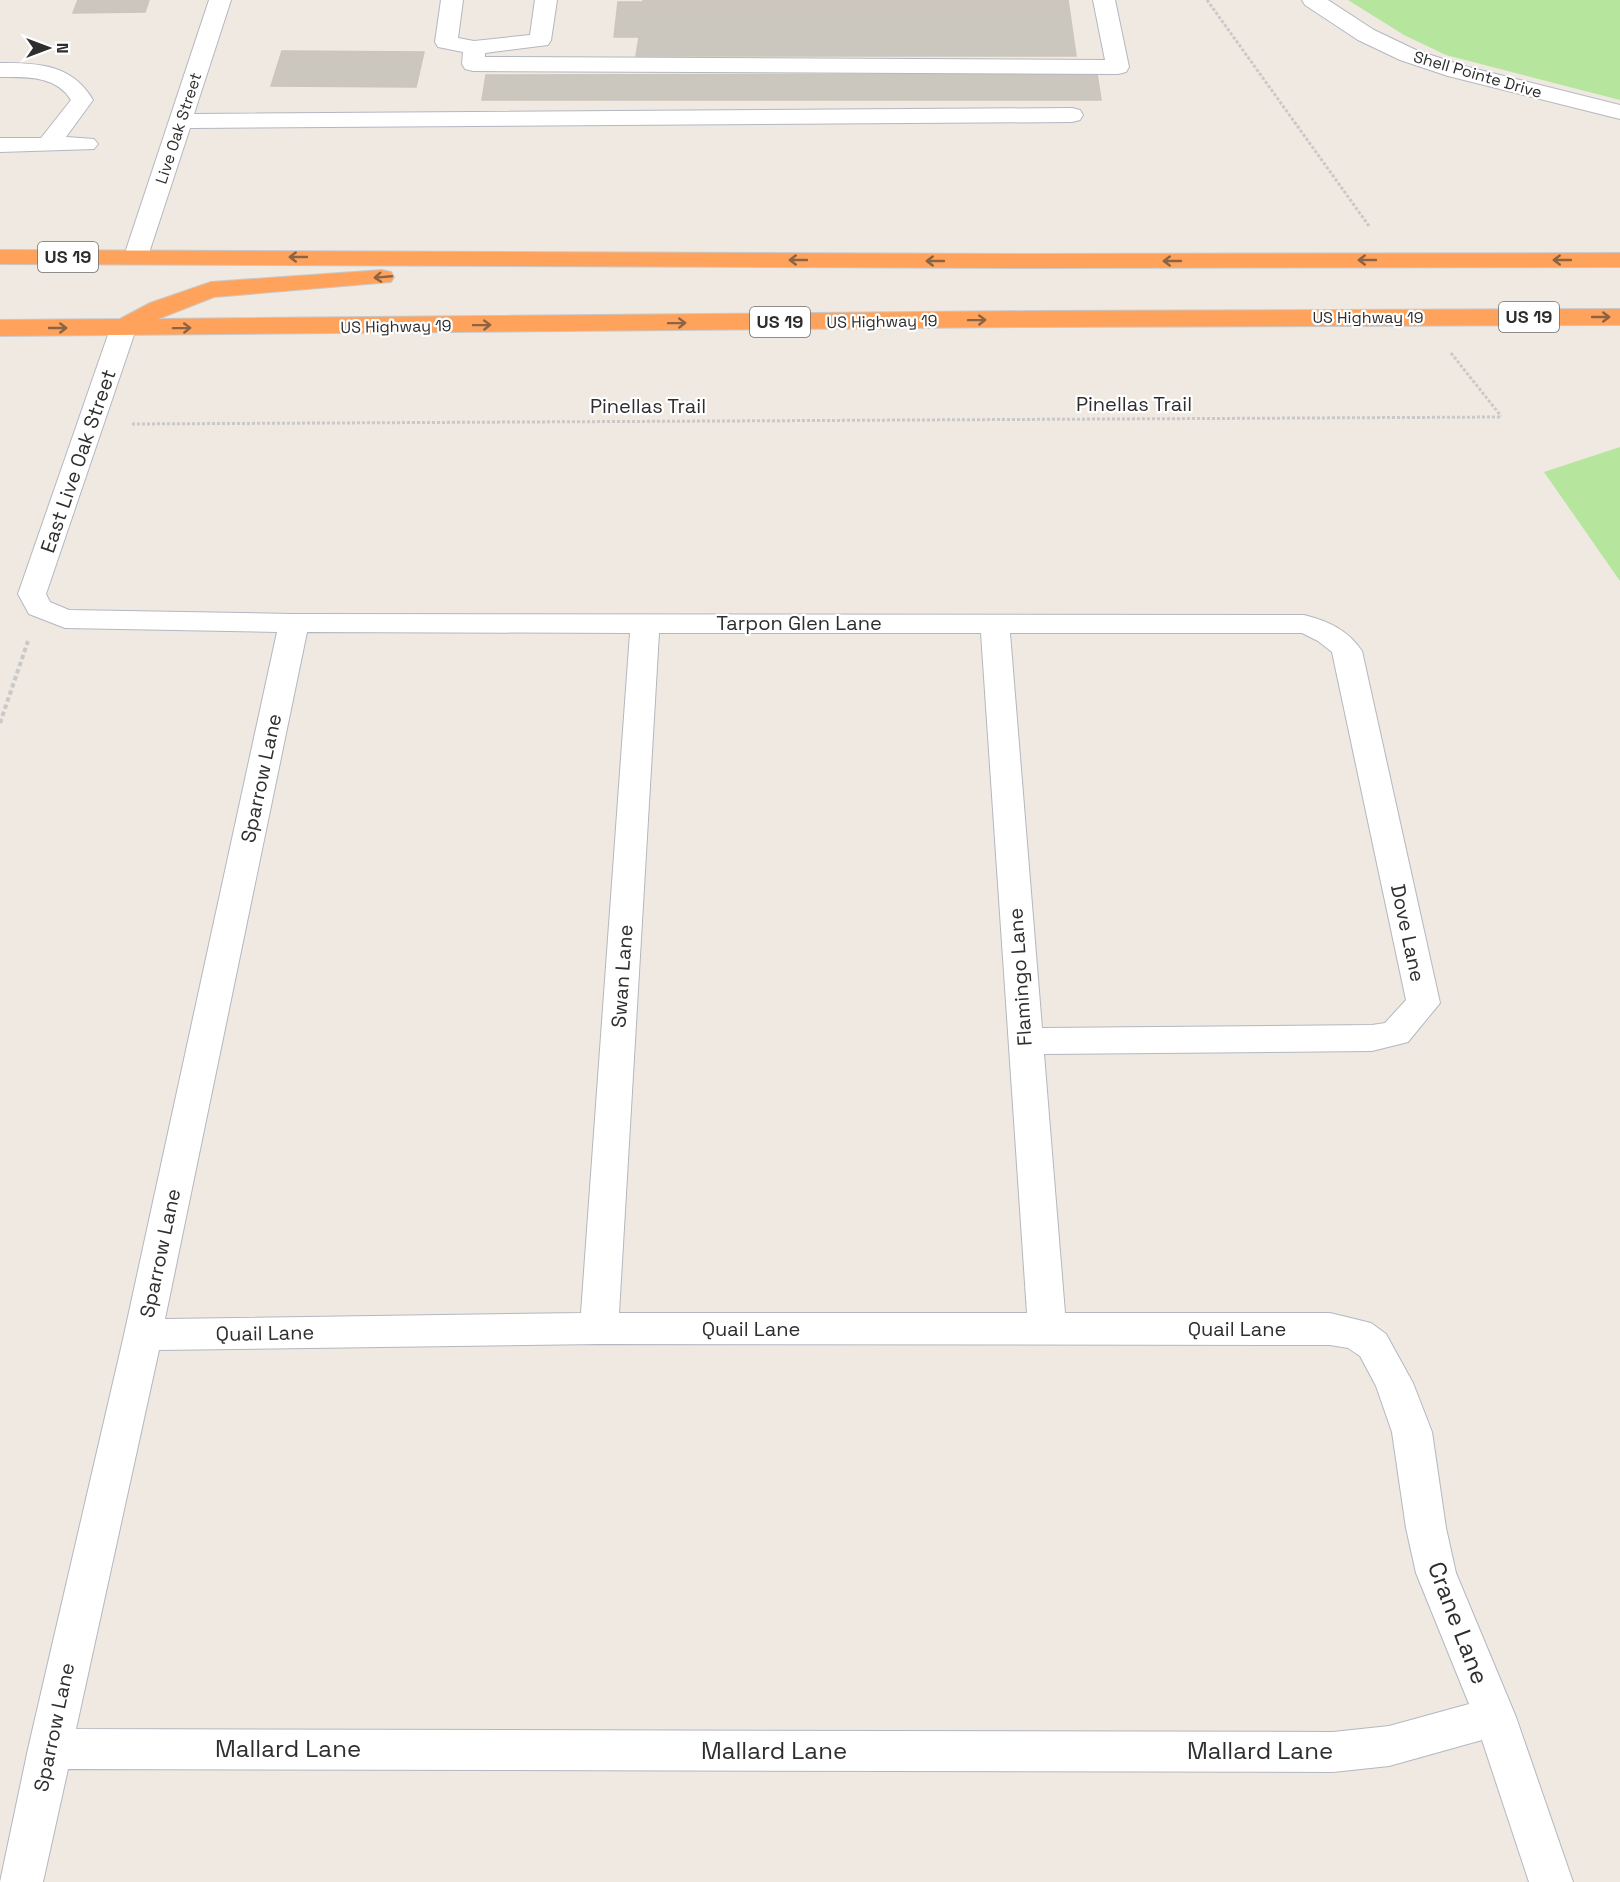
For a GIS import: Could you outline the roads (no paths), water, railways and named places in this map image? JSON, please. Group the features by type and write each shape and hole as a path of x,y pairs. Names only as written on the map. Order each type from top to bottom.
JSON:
{"highway":[{"name":"US 19","path":"0,257 1620,260"},
{"path":"123,328 159,308 212,290 608,259"},
{"name":"US Highway 19","path":"0,328 1620,316"}],"street":[{"name":"Live Oak Street","path":"136,256 220,0"},
{"path":"452,0 446,42 474,48 540,40 546,0"},
{"path":"474,48 473,64 1118,68 1104,0"},
{"name":"Shell Pointe Drive","path":"1313,0 1366,34 1408,56 1456,71 1620,112"},
{"path":"0,70 32,70 66,80 78,90 82,100 75,112 47,145"},
{"path":"180,121 1072,115"},
{"path":"0,145 86,144"},
{"name":"East Live Oak Street","path":"65,620 39,608 32,594 123,328"},
{"name":"Tarpon Glen Lane","path":"65,620 294,623 1304,624"},
{"name":"Sparrow Lane","path":"21,1882 143,1335 294,623"},
{"name":"Swan Lane","path":"598,1328 645,623"},
{"name":"Flamingo Lane","path":"994,623 1047,1330"},
{"name":"Dove Lane","path":"1024,1041 1372,1038 1396,1033 1423,1003 1347,651 1337,639 1324,630 1304,624"},
{"name":"Quail Lane","path":"143,1335 598,1328 1330,1329 1358,1334"},
{"name":"Crane Lane","path":"1358,1334 1373,1345 1405,1409 1412,1432 1426,1528 1436,1573 1495,1717 1551,1882"},
{"name":"Mallard Lane","path":"49,1749 1333,1752 1389,1746 1495,1717"}]}
